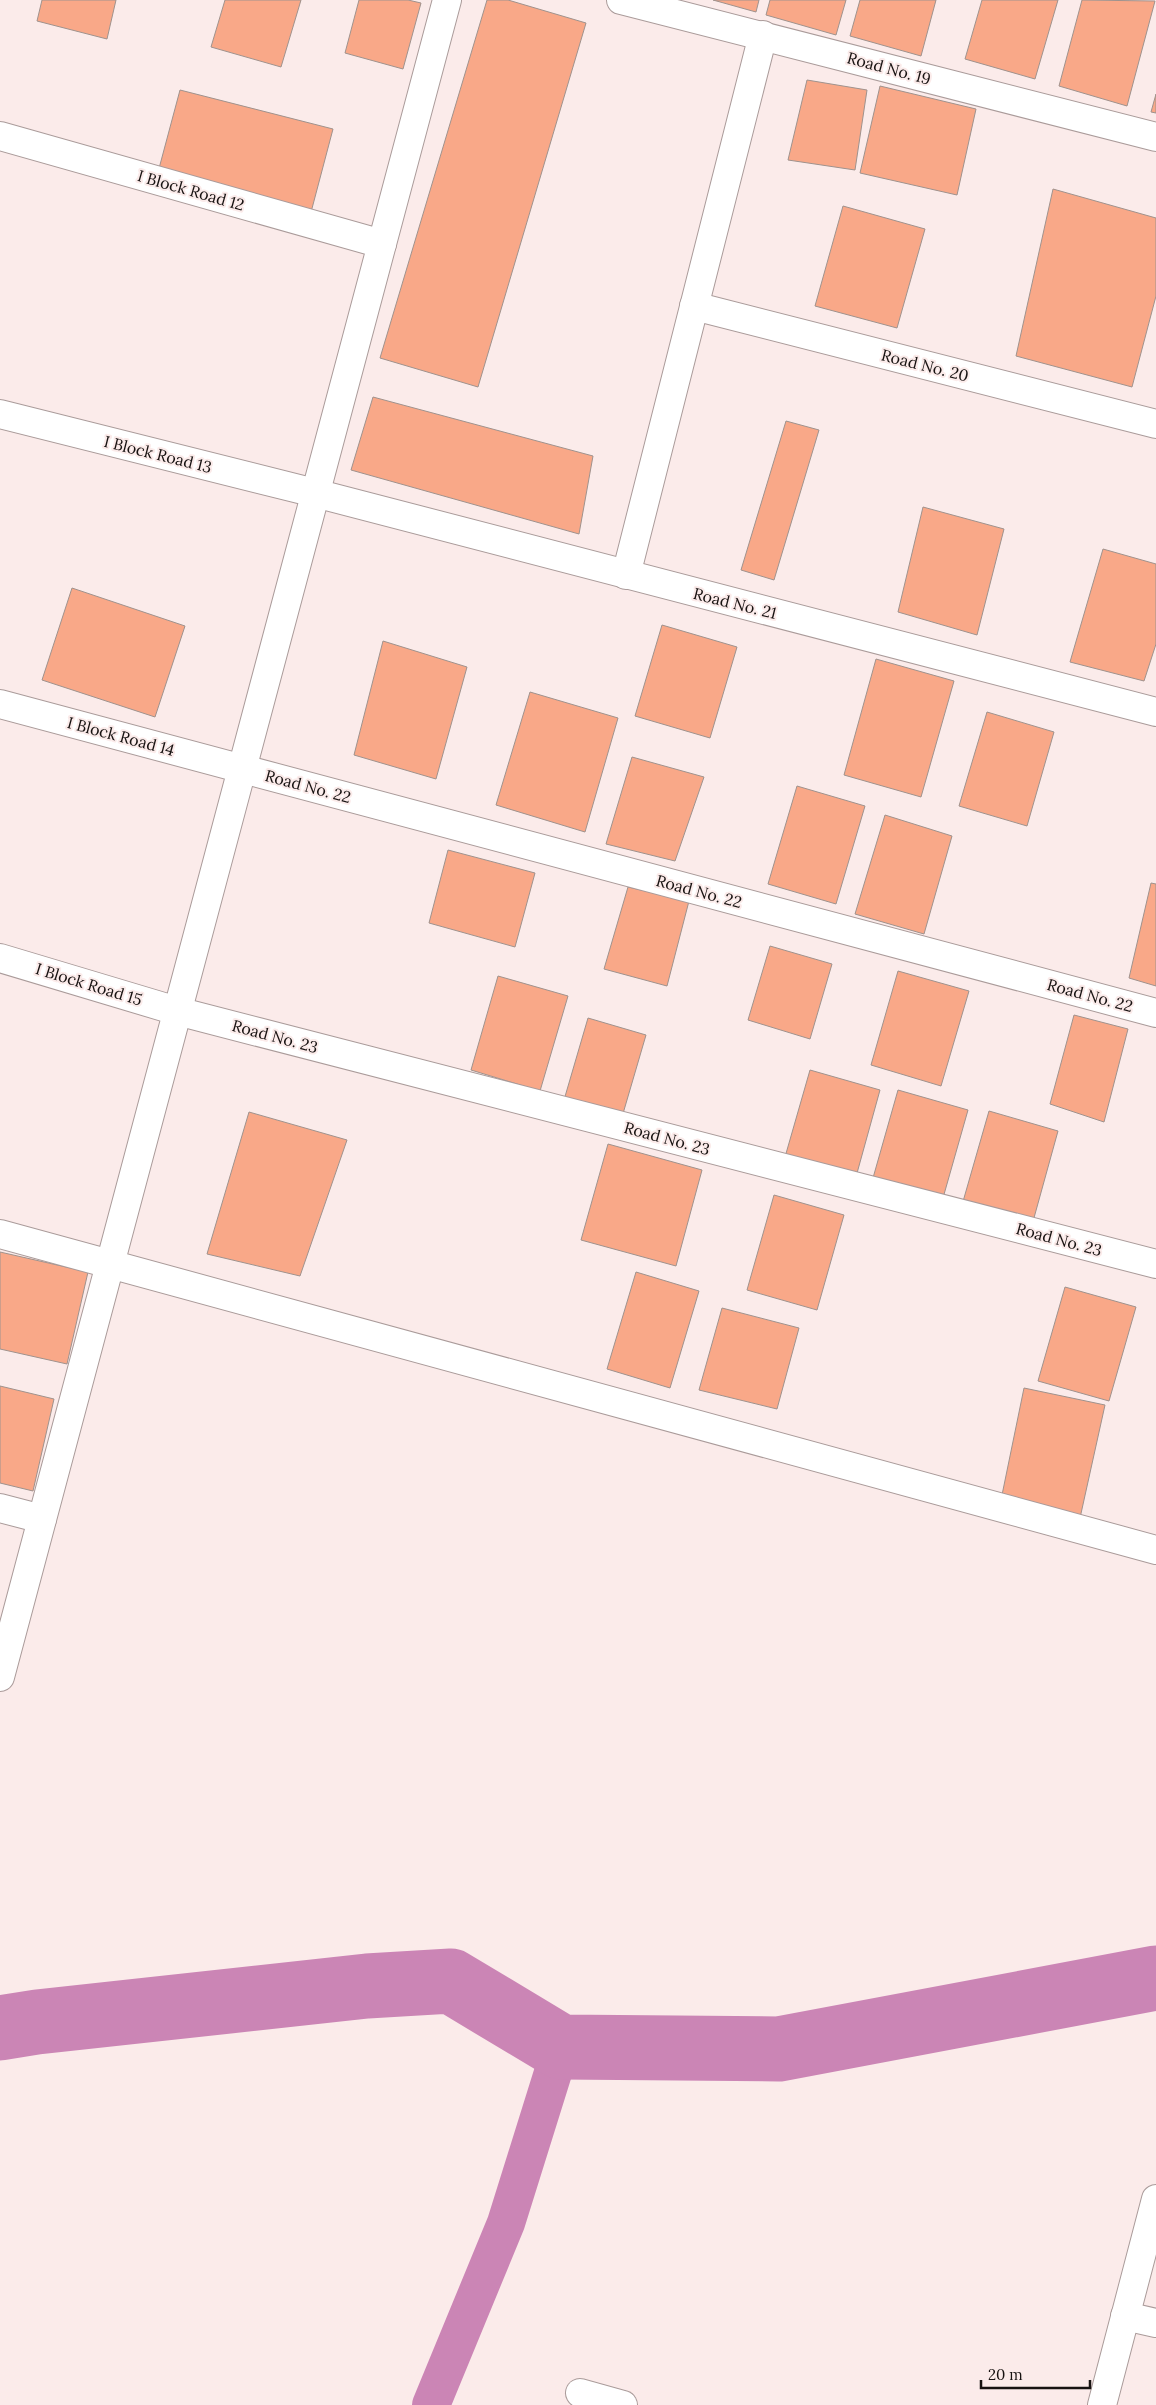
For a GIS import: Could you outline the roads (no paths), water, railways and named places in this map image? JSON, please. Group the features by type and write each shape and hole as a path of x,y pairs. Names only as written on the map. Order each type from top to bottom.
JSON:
{"street":[{"path":"0,1677 446,0"},
{"name":"Road No. 19","path":"621,0 1156,137"},
{"path":"626,575 763,35"},
{"name":"I Block Road 12","path":"0,136 382,244"},
{"name":"Road No. 20","path":"694,306 1156,424"},
{"name":"I Block Road 13","path":"0,414 315,493"},
{"name":"Road No. 21","path":"315,493 1156,712"},
{"name":"I Block Road 14","path":"0,704 242,768"},
{"name":"Road No. 22","path":"242,768 1156,1013"},
{"name":"I Block Road 15","path":"0,958 177,1011"},
{"name":"Road No. 23","path":"177,1011 1156,1264"},
{"path":"0,1234 1156,1550"},
{"path":"0,1508 42,1519"},
{"path":"1102,2405 1156,2199"},
{"path":"1125,2316 1156,2323"},
{"path":"580,2393 623,2405"}],"waterway":[{"path":"0,2028 37,2022 367,1986 451,1981 561,2047 779,2049 1156,1978"},
{"path":"431,2405 506,2223 561,2047"}]}
